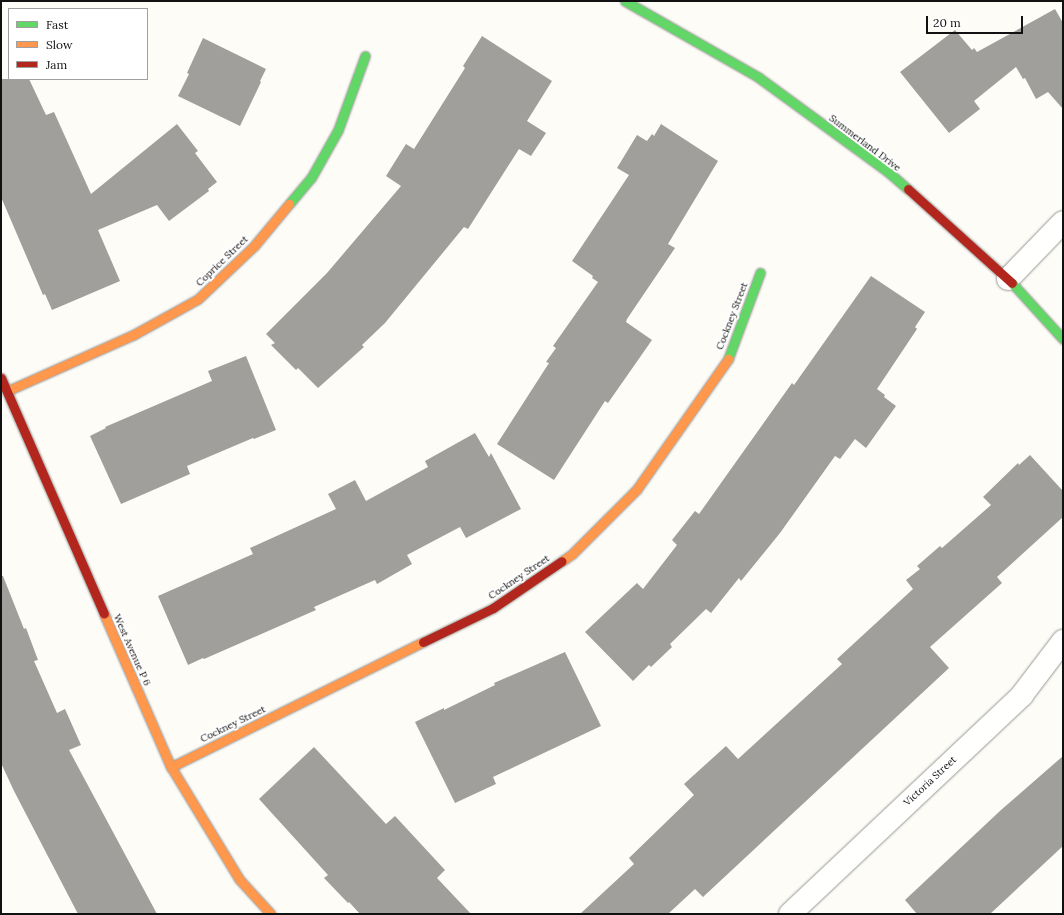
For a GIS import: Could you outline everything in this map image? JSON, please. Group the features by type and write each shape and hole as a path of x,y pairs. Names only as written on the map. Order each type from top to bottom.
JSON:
{"street":[{"name":"Summerland Drive","path":"625,1 758,77 886,171 1008,279 1063,339"},
{"name":"Coprice Street","path":"7,392 132,335 198,299 254,246 311,178 338,130 365,56"},
{"path":"1008,279 1063,222"},
{"name":"Cockney Street","path":"171,767 493,608 572,554 637,489 729,357 760,273"},
{"name":"West Avenue P 6","path":"1,378 171,767 240,879 271,914"},
{"name":"Victoria Street","path":"790,914 1022,695 1063,641"}],"building":[{"path":"1055,9 1063,23 1063,109 1048,92 1036,99 1025,78 1023,79 1016,67 974,101 980,109 949,133 900,72 955,30 972,50 974,48 977,52"},
{"path":"482,36 552,81 527,121 546,133 531,156 519,149 468,229 464,227 385,323 362,345 364,347 318,388 298,368 296,370 271,345 275,343 266,334 327,273 401,186 386,176 406,144 414,149 465,68 463,66"},
{"path":"203,38 266,69 240,126 178,96 189,74 187,73"},
{"path":"1,79 29,80 46,115 54,112 91,194 177,124 198,151 195,153 217,182 208,189 209,191 169,221 157,205 98,230 120,281 52,310 45,294 43,295 1,197"},
{"path":"661,124 718,161 668,244 675,248 627,319 626,322 652,340 608,403 605,401 554,480 497,444 549,363 546,362 556,348 553,346 598,282 592,278 593,276 572,261 629,175 617,168 637,135 647,141 652,134 654,136"},
{"path":"871,276 925,312 915,327 917,329 877,389 885,395 884,397 896,406 866,448 855,439 840,459 835,456 780,533 741,581 739,578 711,613 706,609 670,644 672,647 651,667 649,665 633,681 585,632 637,583 643,589 677,545 672,540 695,511 699,514 792,383 794,385"},
{"path":"246,356 276,430 254,439 253,438 187,466 190,474 121,504 90,436 106,428 105,427 212,381 208,371"},
{"path":"475,433 489,457 491,453 521,509 466,538 460,527 407,555 412,564 377,584 375,580 314,607 316,610 188,665 158,596 253,554 250,548 336,509 328,494 355,480 366,501 428,467 425,461"},
{"path":"1030,455 1063,491 1063,517 997,577 1002,583 930,647 949,668 703,897 695,889 668,914 580,914 634,864 629,858 694,795 684,784 726,746 738,759 842,664 837,659 913,589 906,580 920,569 917,566 940,546 942,548 991,505 983,497 1018,463 1019,465"},
{"path":"1,576 3,576 24,629 26,628 38,660 34,661 57,713 65,709 81,745 69,750 157,914 78,914 1,763"},
{"path":"565,652 601,726 493,777 496,784 455,803 415,722 444,708 444,710 495,685 494,683"},
{"path":"314,747 386,824 395,816 445,870 437,878 471,914 360,914 324,878 328,875 259,799"},
{"path":"1063,756 1063,846 990,914 917,914 905,900 1001,810"}],"traffic: fast":[{"path":"625,1 758,77 887,171 908,189"},
{"path":"289,204 311,178 338,130 365,56"},
{"path":"728,359 760,273"},
{"path":"1012,283 1063,339"}],"traffic: slow":[{"path":"7,391 133,335 198,299 254,246 289,204"},
{"path":"562,561 572,554 637,489 728,359"},
{"path":"104,614 171,767 239,879 271,914"},
{"path":"171,767 423,642"}],"traffic: jam":[{"path":"908,189 1012,283"},
{"path":"1,378 104,614"},
{"path":"423,642 493,608 562,561"}]}
